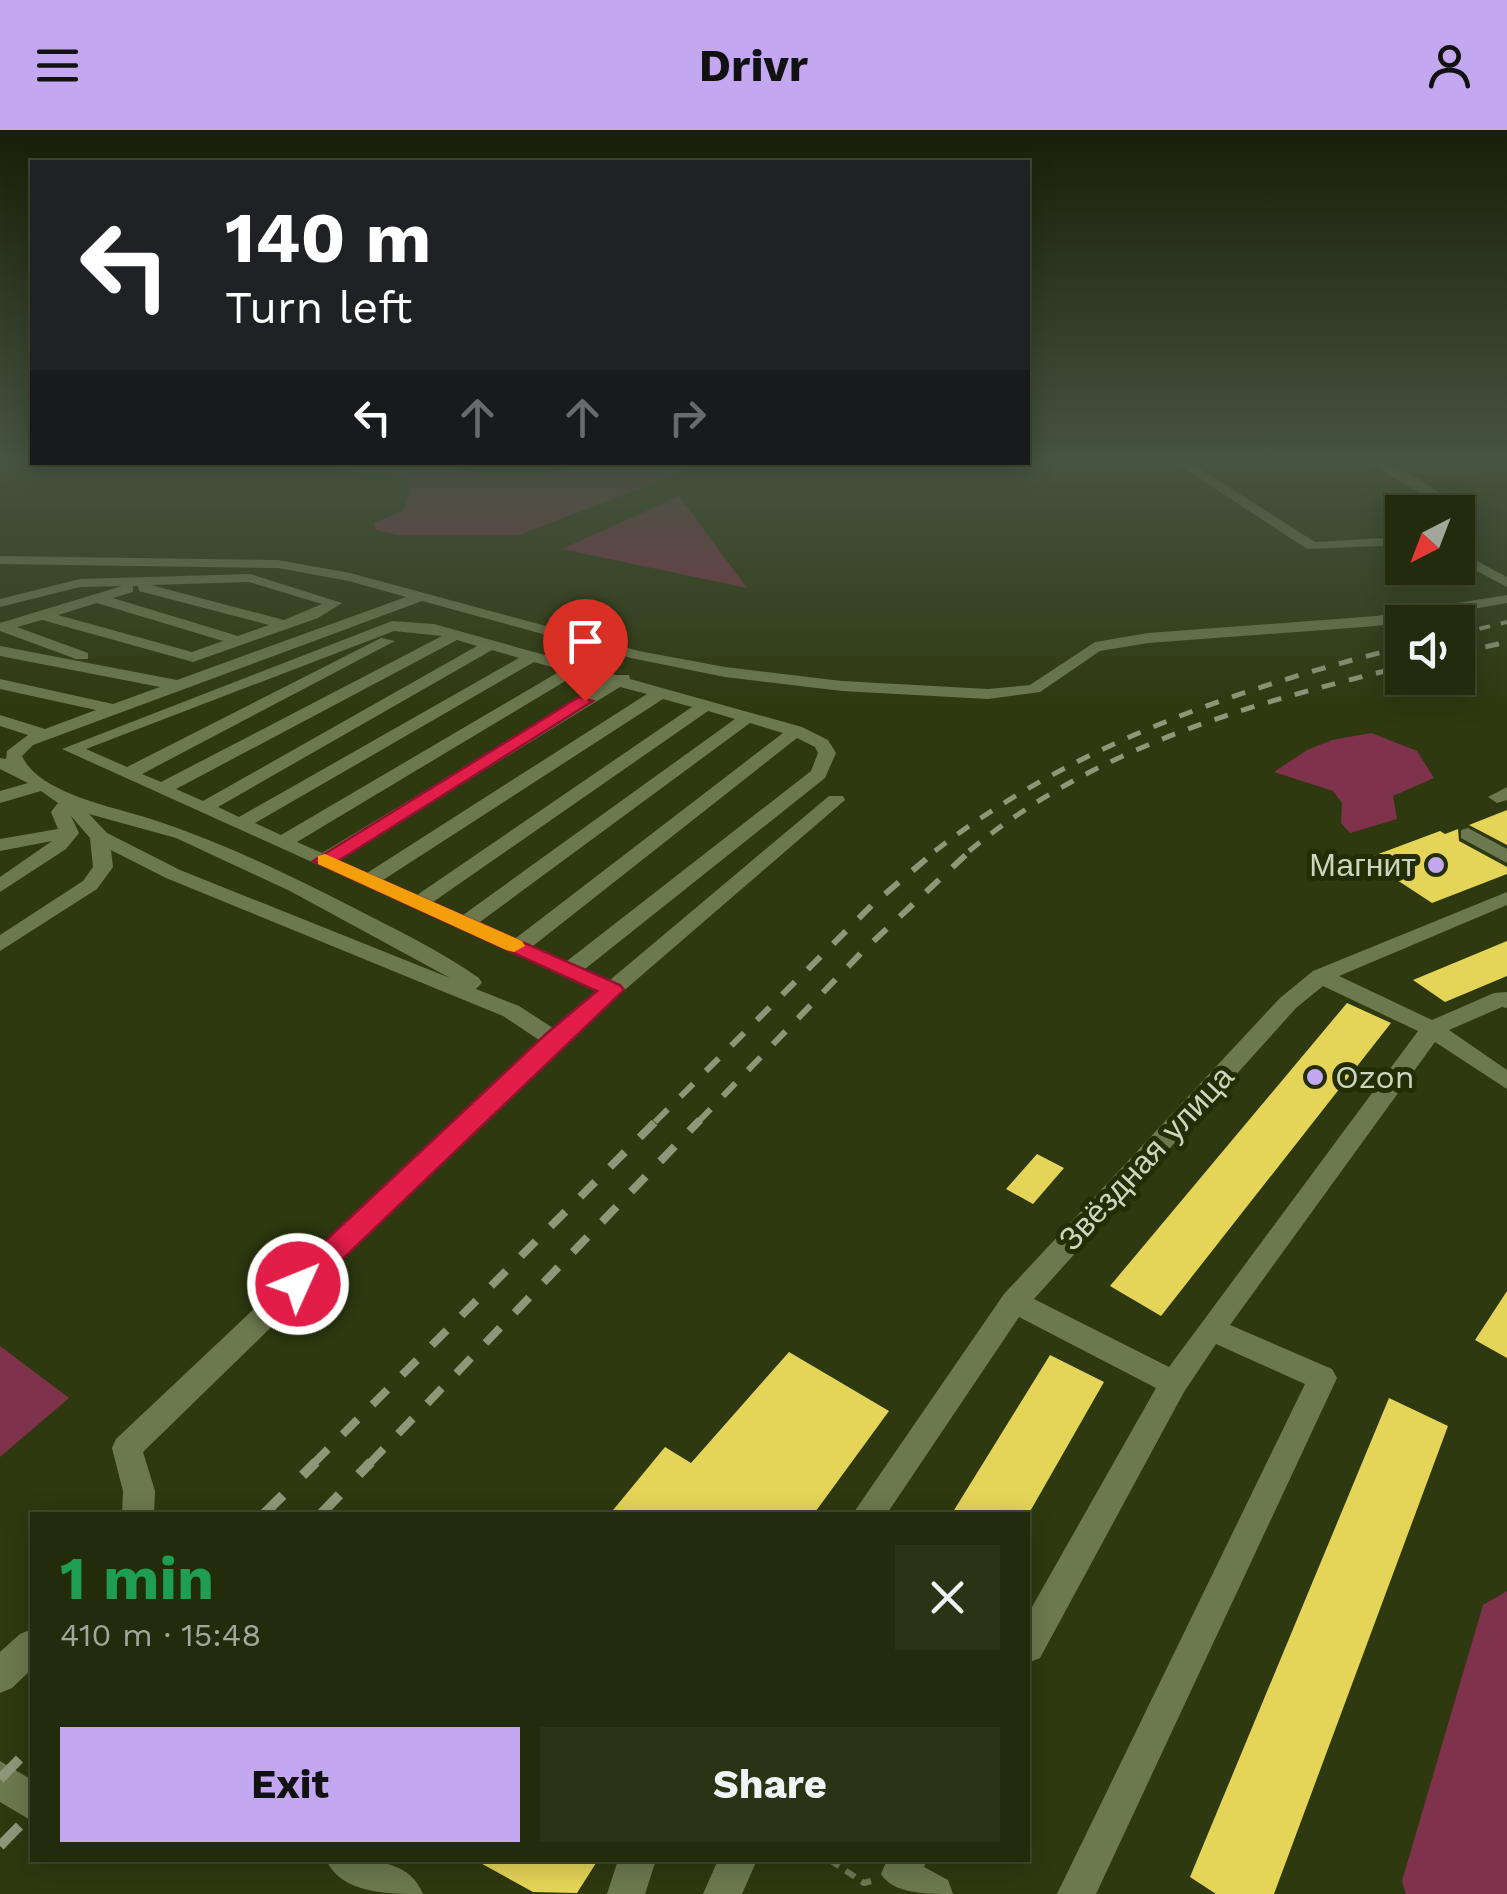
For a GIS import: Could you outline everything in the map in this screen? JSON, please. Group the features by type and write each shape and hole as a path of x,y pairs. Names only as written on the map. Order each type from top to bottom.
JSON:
{"street":[{"path":"0,560 278,564 422,596 654,658 842,686 988,694 1034,689 1094,647 1148,638 1376,622 1507,599"},
{"path":"1475,565 1507,583"},
{"path":"0,604 80,583 250,578 334,603 286,625 193,658 46,616"},
{"path":"147,680 2,627 157,580"},
{"path":"137,586 286,625"},
{"path":"422,596 27,741 12,755 10,766 69,802 100,838 173,874 566,1029"},
{"path":"97,598 239,641"},
{"path":"569,970 819,774 827,753 822,744 796,732 456,635 392,626 70,749 612,990"},
{"path":"128,774 416,627"},
{"path":"161,789 456,635"},
{"path":"204,808 490,645"},
{"path":"0,651 176,685"},
{"path":"240,824 532,657"},
{"path":"323,861 654,658"},
{"path":"282,843 574,669"},
{"path":"0,684 114,709"},
{"path":"368,881 660,693"},
{"path":"418,903 705,706"},
{"path":"464,924 747,718"},
{"path":"0,720 44,734"},
{"path":"518,948 796,732"},
{"path":"0,796 43,785"},
{"path":"138,1512 139,1491 126,1448 566,1029 836,800"},
{"path":"69,802 60,812 69,833"},
{"path":"69,802 183,834 297,887 440,961 511,1010"},
{"path":"0,845 20,838 69,833"},
{"path":"0,886 60,844 69,833"},
{"path":"1468,834 1507,857"},
{"path":"0,945 90,884 103,867 100,838"},
{"name":"Звёздная улица","path":"870,1512 1014,1302 1288,1004 1322,976 1507,898"},
{"path":"1322,976 1432,1029 1507,1081"},
{"path":"1030,1642 1174,1383 1432,1029 1505,998"},
{"path":"1014,1302 1174,1383"},
{"path":"1076,1894 1322,1378 1211,1329"},
{"path":"0,1676 30,1648"},
{"path":"0,1779 30,1802"},
{"path":"348,1862 404,1894"},
{"path":"626,1894 636,1862"},
{"path":"722,1894 737,1862"},
{"path":"904,1867 934,1894"}],"path":[{"path":"833,1862 864,1883 904,1867"}],"shaded area":[{"path":"570,545 715,545 747,588 562,549"},
{"path":"1371,733 1417,751 1434,778 1393,796 1397,819 1350,833 1341,823 1342,803 1333,791 1274,772 1307,750 1332,740"},
{"path":"0,1346 69,1398 0,1457"},
{"path":"1507,1591 1507,1894 1406,1894 1402,1881 1483,1605"}],"building":[{"path":"1507,810 1507,845 1469,825"},
{"name":"Магнит","path":"1458,829 1459,841 1507,867 1507,874 1432,903 1365,859 1440,831 1445,834"},
{"path":"1507,941 1507,976 1445,1002 1413,980"},
{"path":"1347,1003 1391,1023 1161,1316 1110,1286"},
{"path":"1037,1154 1064,1168 1033,1204 1006,1189"},
{"path":"1507,1291 1507,1358 1475,1340"},
{"path":"789,1352 889,1411 815,1512 611,1512 665,1447 691,1463"},
{"path":"1050,1355 1104,1382 1030,1512 953,1512"},
{"path":"1389,1398 1448,1426 1274,1894 1216,1894 1190,1877"},
{"path":"479,1862 597,1862 577,1893 533,1892"}],"railway":[{"path":"1475,630 1507,622"},
{"path":"1475,649 1507,642"},
{"path":"935,851 1042,780 1099,751 1217,702 1385,651"},
{"path":"969,851 1017,815 1120,757 1230,714 1385,671"},
{"path":"313,1464 872,905 938,849"},
{"path":"698,1122 863,951 972,849"},
{"path":"369,1464 700,1120"},
{"path":"266,1512 316,1462"},
{"path":"323,1512 371,1462"},
{"path":"0,1779 30,1748"},
{"path":"0,1846 30,1815"}],"slow traffic":[{"path":"325,860 514,946"}],"place":[{"name":"Магнит","path":"1436,865"},
{"name":"Ozon","path":"1315,1077"}],"route":[{"path":"298,1284 554,1039 612,990 323,861 585,701"}]}
